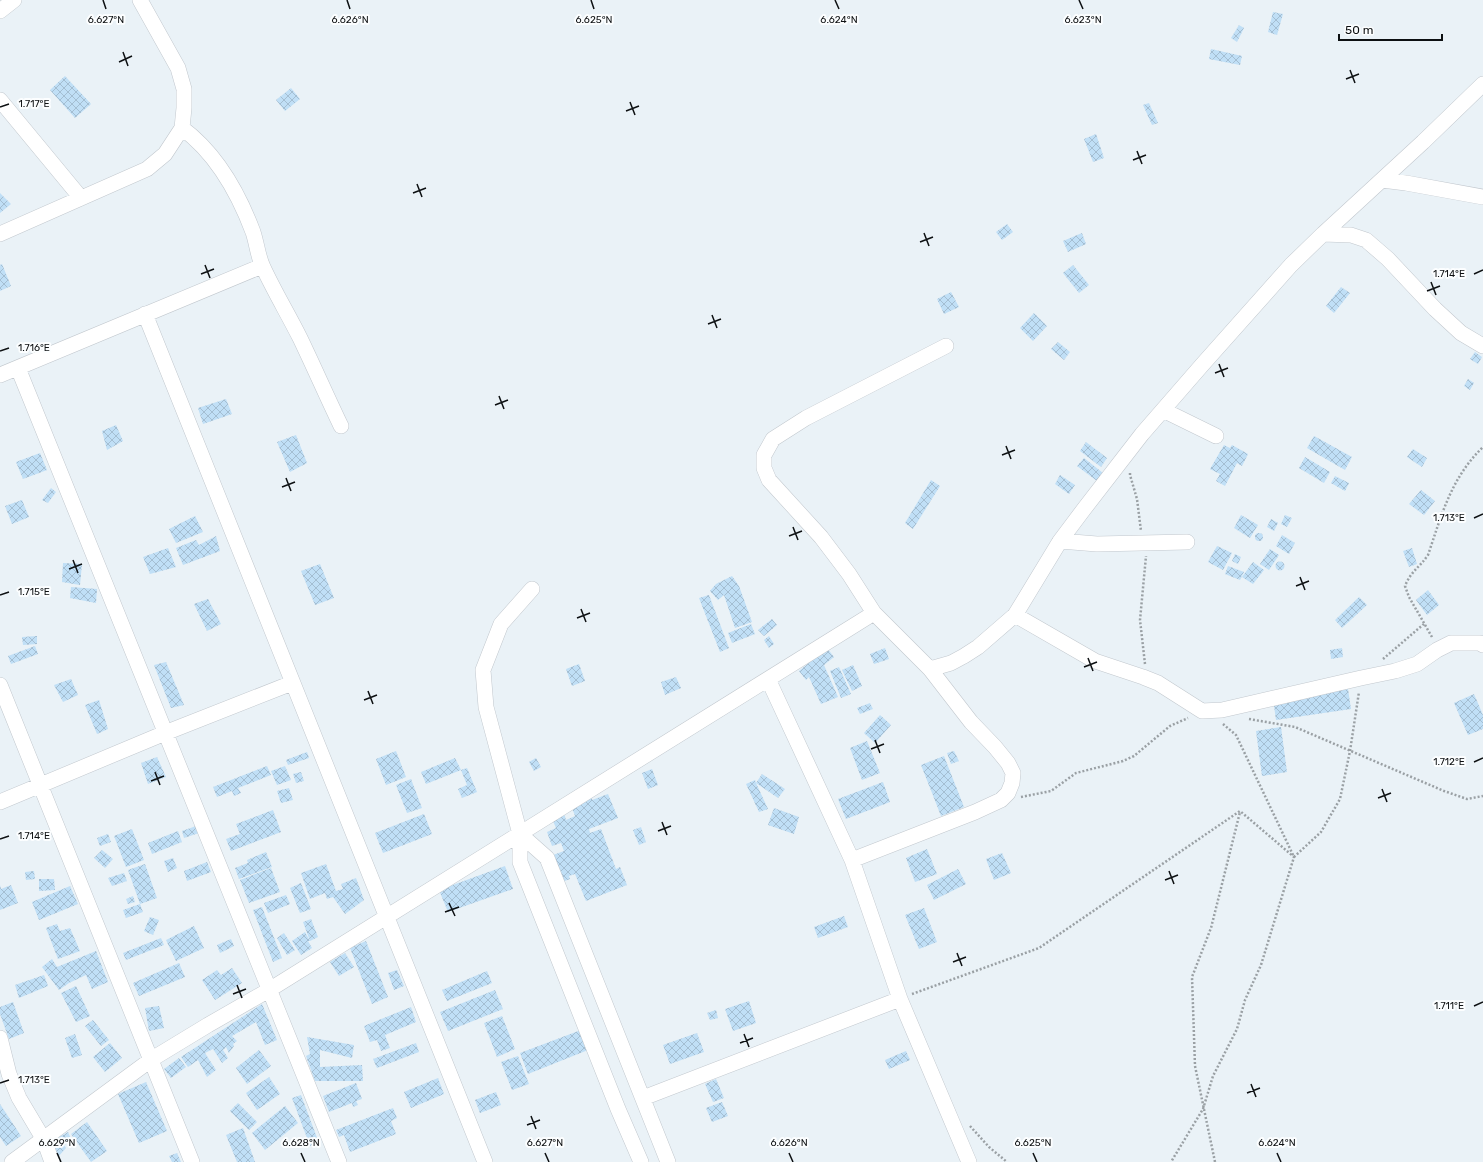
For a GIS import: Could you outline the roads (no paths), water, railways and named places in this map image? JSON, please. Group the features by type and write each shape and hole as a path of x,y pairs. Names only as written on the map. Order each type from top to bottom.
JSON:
{"street":[{"path":"0,11 14,0"},
{"path":"0,234 147,169 165,154 182,128 184,89 178,68 140,0"},
{"path":"930,669 951,663 964,656 978,647 1015,615 1060,541 1142,434 1163,410 1291,265 1483,84"},
{"path":"0,100 81,198"},
{"path":"182,128 196,138 209,151 242,204 253,234 262,266 300,339 341,426"},
{"path":"1382,180 1483,197"},
{"path":"1323,234 1350,236 1366,240 1388,259 1461,333 1483,346"},
{"path":"0,375 262,266"},
{"path":"145,314 485,1162"},
{"path":"852,860 975,812 1001,800 1008,793 1012,783 1013,773 1008,763 972,722 930,669 874,612 849,574 821,537 770,480 764,468 764,455 773,439 806,418 946,346"},
{"path":"18,368 339,1162"},
{"path":"1163,410 1216,436"},
{"path":"1060,541 1097,544 1187,542"},
{"path":"532,589 501,624 483,670 486,707 520,834 520,862 641,1162"},
{"path":"12,1162 152,1060 208,1025 269,990 874,612"},
{"path":"1015,615 1096,661 1158,683 1202,711 1222,710 1395,671 1417,664 1437,650 1451,643 1480,643 1483,645"},
{"path":"768,679 852,860 900,999 969,1162"},
{"path":"0,802 165,733 292,683"},
{"path":"0,685 192,1162"},
{"path":"520,834 546,858 668,1162"},
{"path":"643,1098 900,999"},
{"path":"0,1038 9,1074 19,1098 44,1140 52,1162"}]}
